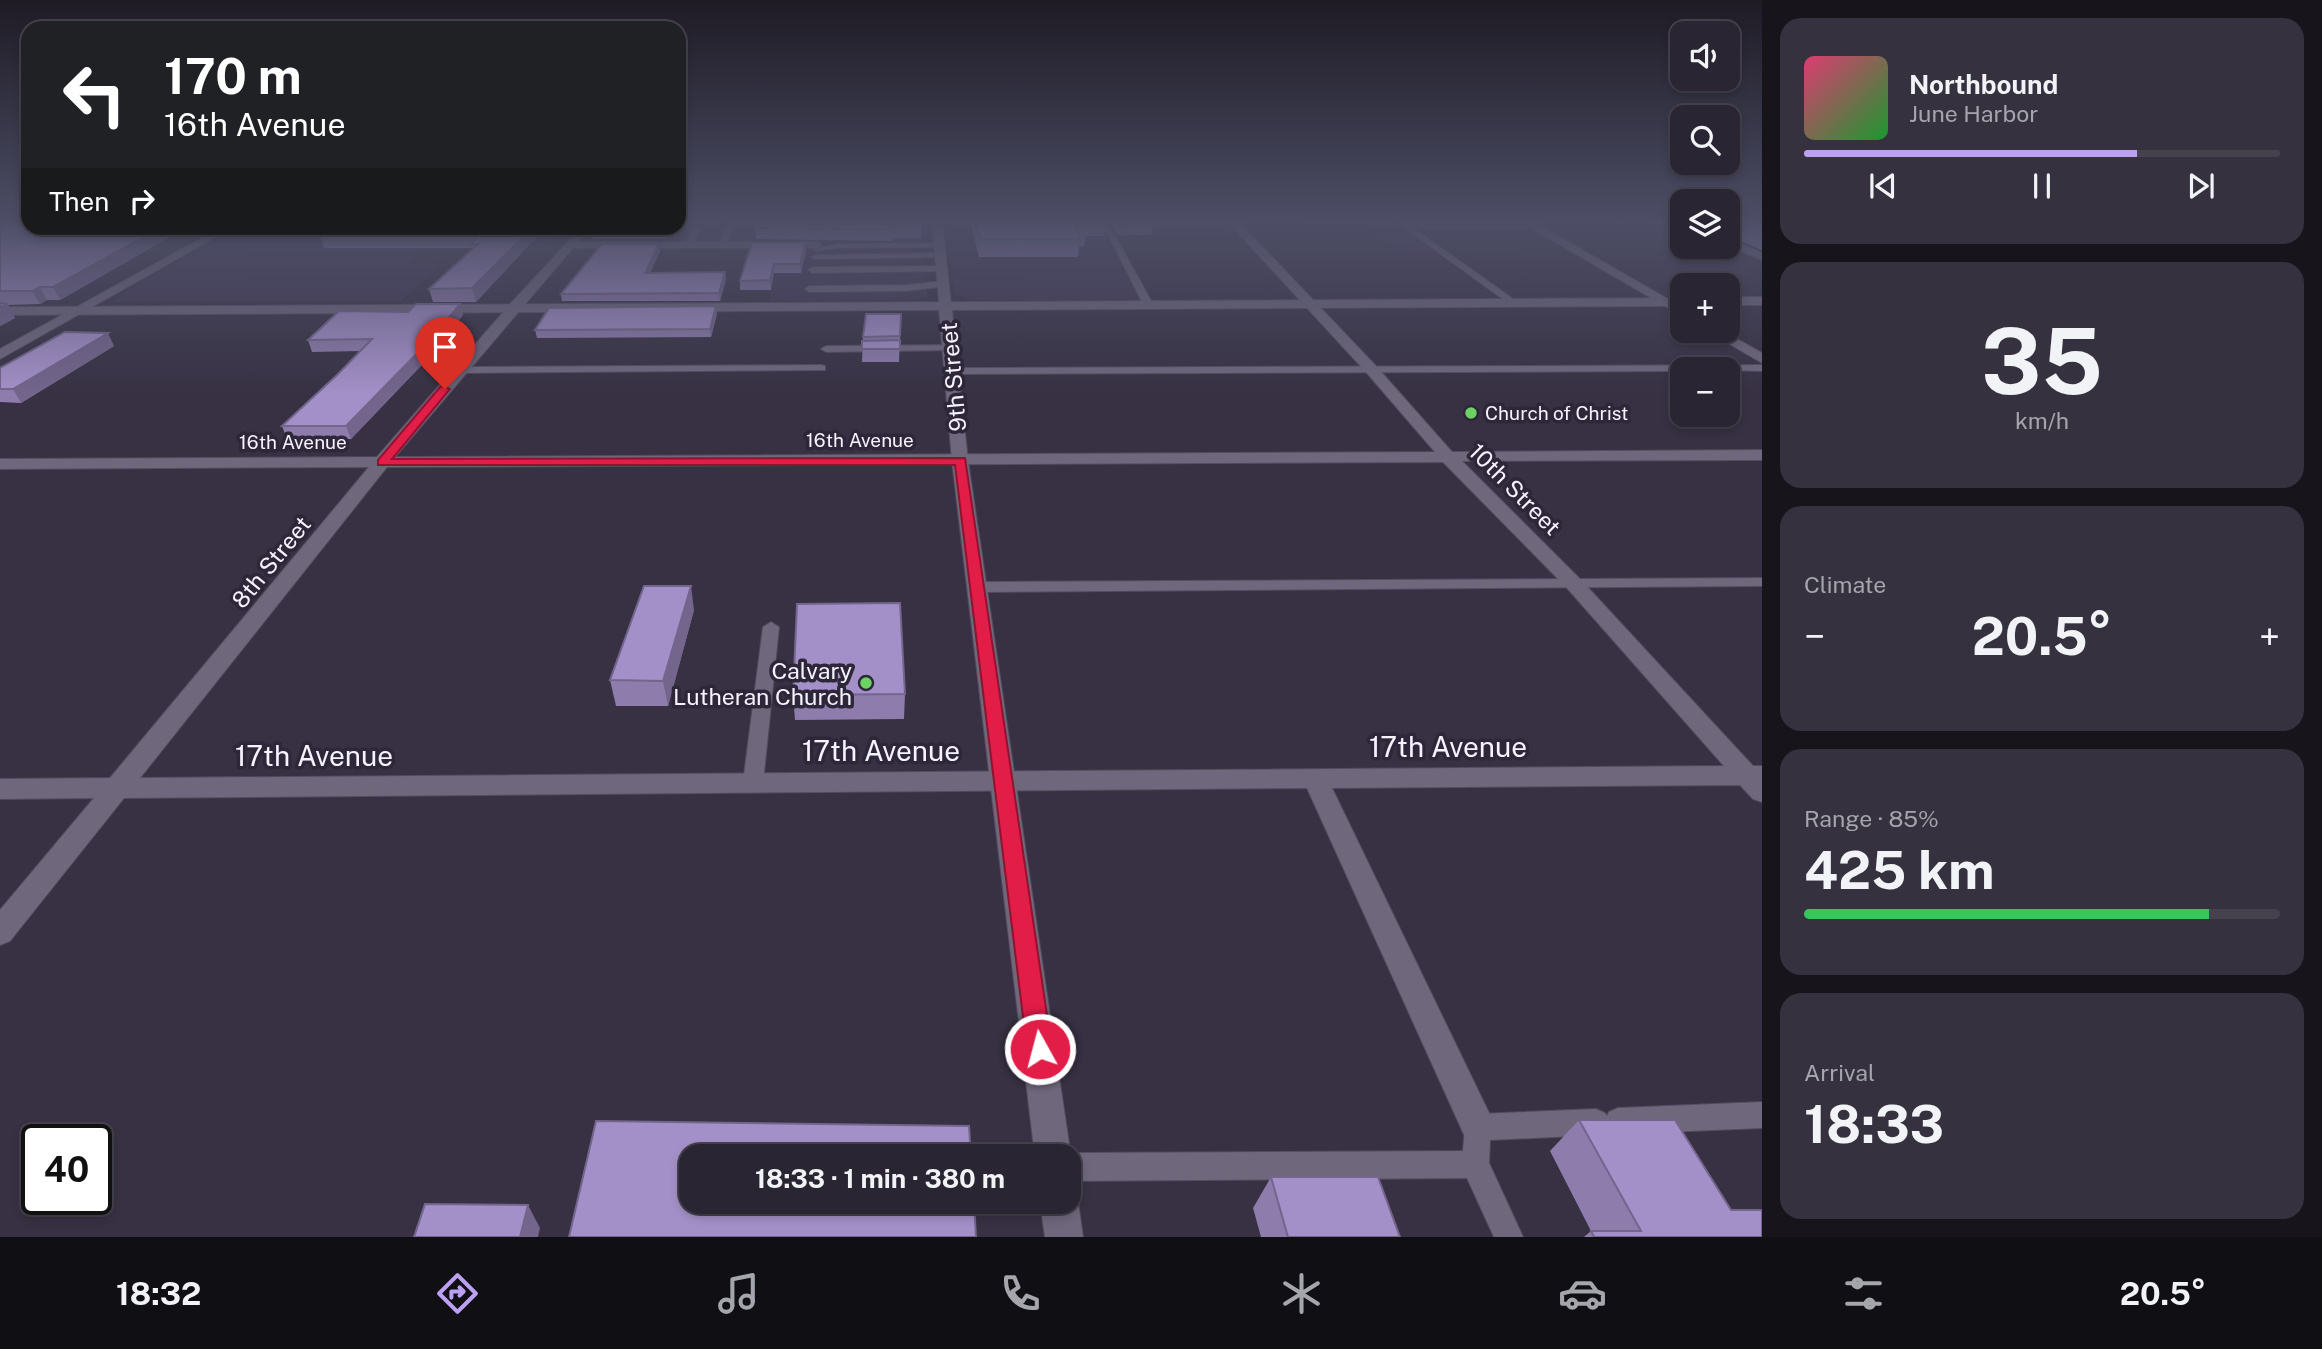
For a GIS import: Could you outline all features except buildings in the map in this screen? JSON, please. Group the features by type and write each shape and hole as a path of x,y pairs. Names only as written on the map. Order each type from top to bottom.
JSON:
{"street":[{"path":"0,355 136,279"},
{"name":"8th Street","path":"0,932 383,462 539,279"},
{"path":"0,311 806,306 916,279"},
{"name":"9th Street","path":"944,279 960,461 1052,1144"},
{"path":"986,279 1148,304 1670,302"},
{"name":"10th Street","path":"1285,279 1371,369 1448,457 1574,584 1757,781"},
{"path":"1623,279 1670,305"},
{"path":"1740,302 1762,301"},
{"path":"1734,343 1762,359"},
{"name":"16th Avenue","path":"0,464 1762,455"},
{"path":"1315,778 1478,1127"},
{"name":"17th Avenue","path":"0,789 1315,778 1757,781"},
{"path":"1061,1214 1064,1237"}],"lane":[{"path":"811,279 835,279"},
{"path":"811,279 906,288 927,279"},
{"path":"806,306 811,279"},
{"path":"1134,279 1148,304"},
{"path":"1479,279 1514,303"},
{"path":"826,349 951,348"},
{"path":"460,370 821,368"},
{"path":"953,371 1762,368"},
{"path":"978,587 1762,582"},
{"path":"753,783 771,627"},
{"path":"1509,1237 1475,1164 1478,1127 1762,1115"},
{"path":"1081,1167 1475,1164"}],"shaded area":[{"path":"148,279 426,279 400,302 112,302"},
{"path":"775,279 926,279 927,296 912,300 769,301"},
{"path":"953,279 1129,279 1141,300 971,300 955,294"}],"place":[{"name":"Church of Christ","path":"1471,413"},
{"name":"Calvary Lutheran Church","path":"866,683"}],"route":[{"path":"445,389 383,462 960,461 1040,1049"}]}
